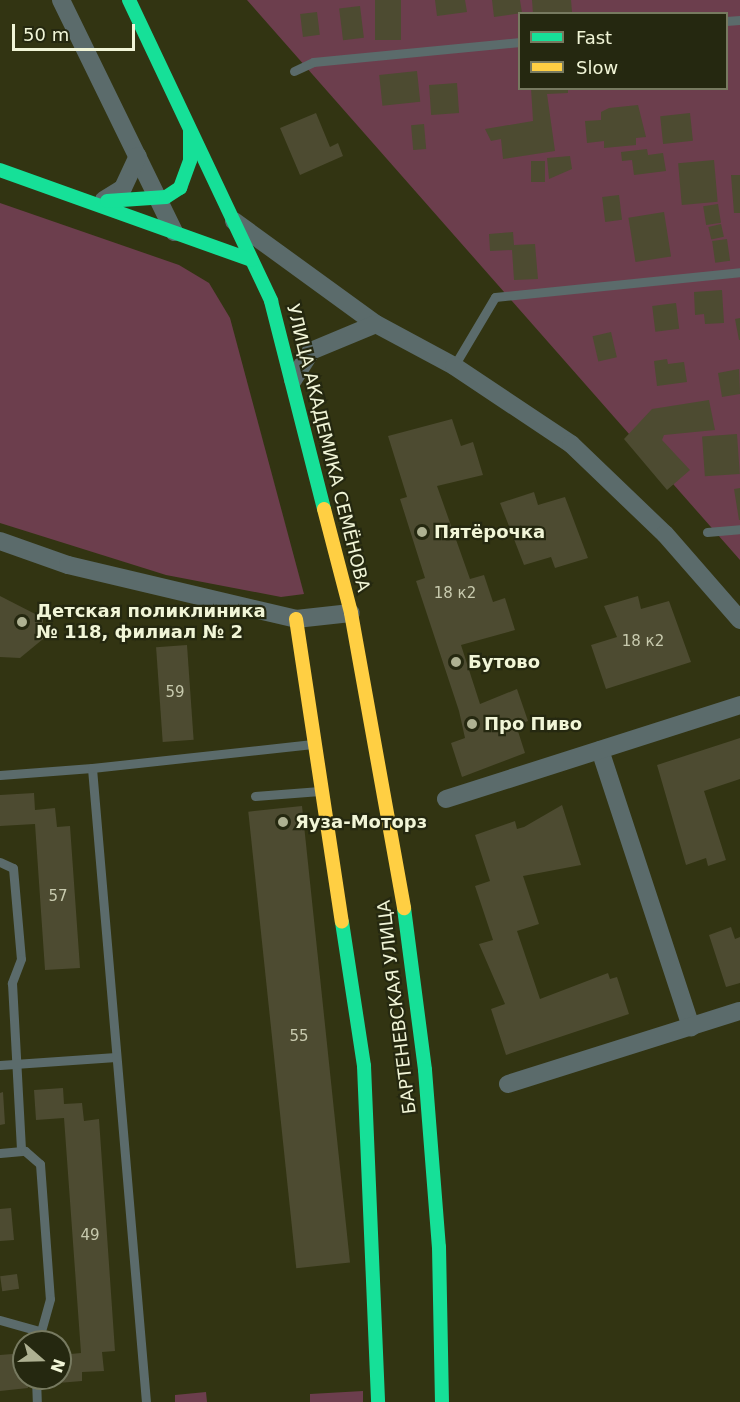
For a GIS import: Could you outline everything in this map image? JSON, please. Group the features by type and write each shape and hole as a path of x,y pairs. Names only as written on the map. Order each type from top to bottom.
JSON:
{"main road":[{"name":"УЛИЦА АКАДЕМИКА СЕМЁНОВА","path":"129,0 190,125 271,301 351,613"},
{"path":"95,201 158,198 180,188 187,175 190,125"},
{"path":"0,170 95,201 251,260"},
{"name":"БАРТЕНЕВСКАЯ УЛИЦА","path":"351,613 402,893 425,1070 439,1247 442,1402"},
{"path":"296,619 364,1066 378,1402"}],"street":[{"path":"61,0 174,231"},
{"path":"95,201 123,188 138,156"},
{"path":"233,220 376,324 454,366 536,418 601,470 740,620"},
{"path":"293,380 311,351 376,324"},
{"path":"0,541 68,565 296,619 351,613"},
{"path":"446,799 740,705"},
{"path":"600,750 691,1027"},
{"path":"508,1084 740,1011"}],"lane":[{"path":"294,71 313,62 518,42"},
{"path":"454,366 495,297 740,272"},
{"path":"707,532 740,529"},
{"path":"0,774 92,768 316,744"},
{"path":"92,768 146,1402"},
{"path":"255,796 323,790"},
{"path":"0,862 13,868 21,959 12,983 21,1151"},
{"path":"0,1065 116,1057"},
{"path":"0,1153 21,1151 40,1164 50,1299 39,1330"},
{"path":"0,1320 35,1330"}],"shaded area":[{"path":"247,0 740,0 740,560"},
{"path":"0,203 179,265 209,283 230,318 304,594 281,597 166,575 0,523"},
{"path":"363,1391 363,1402 310,1402 310,1394"},
{"path":"206,1392 207,1402 175,1402 175,1395"}],"building":[{"path":"375,0 401,0 401,40 375,40"},
{"path":"435,0 465,0 467,12 437,16"},
{"path":"492,0 520,0 522,12 494,17"},
{"path":"532,0 571,0 572,12 533,12"},
{"path":"360,6 364,38 343,40 339,9"},
{"path":"317,12 320,35 303,37 300,14"},
{"path":"417,71 420,102 382,106 379,75"},
{"path":"457,83 459,113 431,115 429,85"},
{"path":"531,90 568,90 568,93 547,94 555,151 503,159 501,139 491,141 485,129 533,121"},
{"path":"638,105 646,137 636,138 636,145 604,148 604,141 587,143 585,121 601,120 601,112 609,108"},
{"path":"316,113 330,147 338,143 343,156 300,175 280,128"},
{"path":"690,113 693,141 663,144 660,116"},
{"path":"424,124 426,149 413,150 411,125"},
{"path":"647,149 648,155 663,153 666,171 634,175 632,160 622,161 621,152"},
{"path":"570,156 572,169 549,179 547,158"},
{"path":"714,160 718,202 682,205 678,163"},
{"path":"531,161 545,161 545,182 531,182"},
{"path":"731,175 740,175 740,213 734,213"},
{"path":"619,195 622,220 605,222 602,197"},
{"path":"718,204 721,223 706,225 703,206"},
{"path":"664,212 671,256 635,262 628,218"},
{"path":"721,224 724,237 711,240 708,227"},
{"path":"513,232 514,245 535,244 538,279 514,280 512,250 490,251 489,234"},
{"path":"727,239 730,261 715,263 712,241"},
{"path":"722,290 724,323 705,324 704,314 695,315 694,292"},
{"path":"676,303 679,329 655,332 652,306"},
{"path":"740,318 740,340 739,340 735,319"},
{"path":"611,332 617,357 598,362 592,336"},
{"path":"667,359 668,364 684,362 687,382 657,386 654,361"},
{"path":"739,369 740,394 722,397 718,373"},
{"path":"709,400 715,430 664,435 662,440 690,470 667,490 624,439 652,409"},
{"path":"452,419 461,446 473,442 483,475 437,486 470,579 484,575 493,602 505,598 515,630 461,645 480,704 517,689 528,721 516,725 525,753 462,777 451,743 465,738 459,711 416,581 425,578 400,499 407,497 388,436"},
{"path":"737,434 740,474 705,476 702,436"},
{"path":"740,488 740,520 739,520 734,489"},
{"path":"534,492 538,505 565,497 588,558 555,568 551,557 524,565 500,503"},
{"name":"Детская поликлиника № 118, филиал № 2","path":"0,596 43,618 43,639 20,658 0,657"},
{"path":"638,596 641,609 669,601 691,662 606,689 591,645 617,637 604,606"},
{"path":"187,645 194,740 163,742 156,647"},
{"path":"740,738 740,779 704,791 726,860 708,866 706,858 686,865 657,765"},
{"path":"34,793 35,810 55,808 57,827 70,826 80,968 45,970 35,824 0,826 0,795"},
{"path":"562,805 581,865 523,876 539,924 517,931 540,999 608,973 610,979 617,977 629,1014 506,1055 491,1009 505,1004 479,944 493,940 475,886 490,881 475,835 515,821 517,829 524,827"},
{"path":"302,806 350,1262 296,1268 248,812"},
{"path":"731,927 735,939 740,937 740,983 726,987 709,935"},
{"path":"63,1088 64,1104 82,1103 84,1121 99,1119 115,1351 102,1352 104,1371 82,1372 82,1381 72,1382 72,1354 81,1353 64,1118 36,1120 34,1090"},
{"path":"3,1092 5,1124 0,1125 0,1093"},
{"path":"11,1208 14,1240 0,1241 0,1209"},
{"path":"17,1274 19,1289 2,1291 0,1276"},
{"path":"12,1354 12,1390 0,1391 0,1355"}],"traffic: fast":[{"path":"129,0 271,301 324,509"},
{"path":"107,201 166,197 180,188 190,160 190,131"},
{"path":"0,170 251,260"},
{"path":"404,908 425,1070 439,1247 442,1402"},
{"path":"342,922 364,1066 378,1402"}],"traffic: slow":[{"path":"324,509 351,613 404,908"},
{"path":"296,619 342,922"}],"place":[{"name":"Пятёрочка","path":"422,532"},
{"name":"Детская поликлиника № 118, филиал № 2","path":"22,622"},
{"name":"Бутово","path":"456,662"},
{"name":"Про Пиво","path":"472,724"},
{"name":"Яуза-Моторз","path":"283,822"}]}
